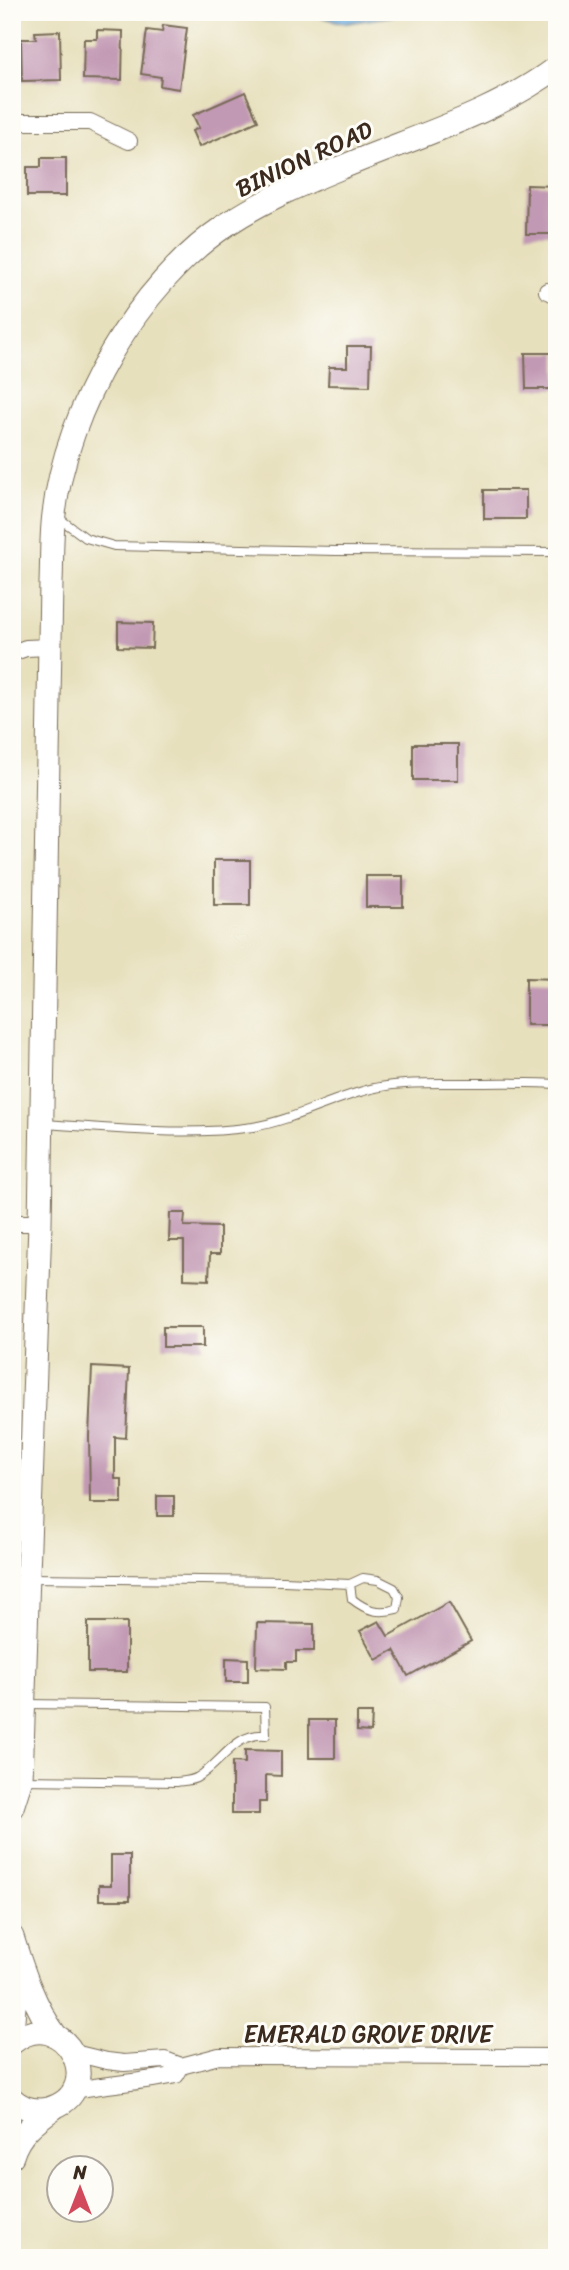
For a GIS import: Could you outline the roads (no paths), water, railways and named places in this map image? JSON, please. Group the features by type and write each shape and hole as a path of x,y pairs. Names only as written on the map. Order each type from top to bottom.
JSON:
{"main road":[{"name":"BINION ROAD","path":"12,1807 21,1780 40,1223 54,514 66,456 88,396 116,344 179,264 225,226 274,196 489,108 557,68"},
{"path":"12,1937 41,2016 56,2036"},
{"path":"12,1994 12,2033"},
{"path":"12,2043 31,2032 44,2032 67,2043 78,2065 74,2090 66,2100 32,2124 16,2142 12,2156"},
{"path":"12,2099 29,2109 55,2107"}],"street":[{"path":"12,122 90,122 129,141"},
{"path":"17,646 50,647"},
{"path":"12,1223 40,1223"},
{"name":"EMERALD GROVE DRIVE","path":"74,2053 124,2063 165,2060 181,2066 219,2056 557,2057"},
{"name":"EMERALD GROVE DRIVE","path":"74,2090 176,2075 181,2066"}],"lane":[{"path":"54,514 86,538 114,546 160,549 557,552"},
{"path":"41,1123 131,1131 219,1130 254,1127 377,1087 444,1083 557,1084"},
{"path":"28,1578 350,1584 363,1578 378,1580 394,1588 399,1597 397,1609 373,1611 360,1605 352,1599 350,1584"},
{"path":"21,1780 177,1782 197,1779 243,1739 256,1734 266,1735 265,1707 23,1704"}],"water":[{"path":"300,12 418,12 346,23"}]}
